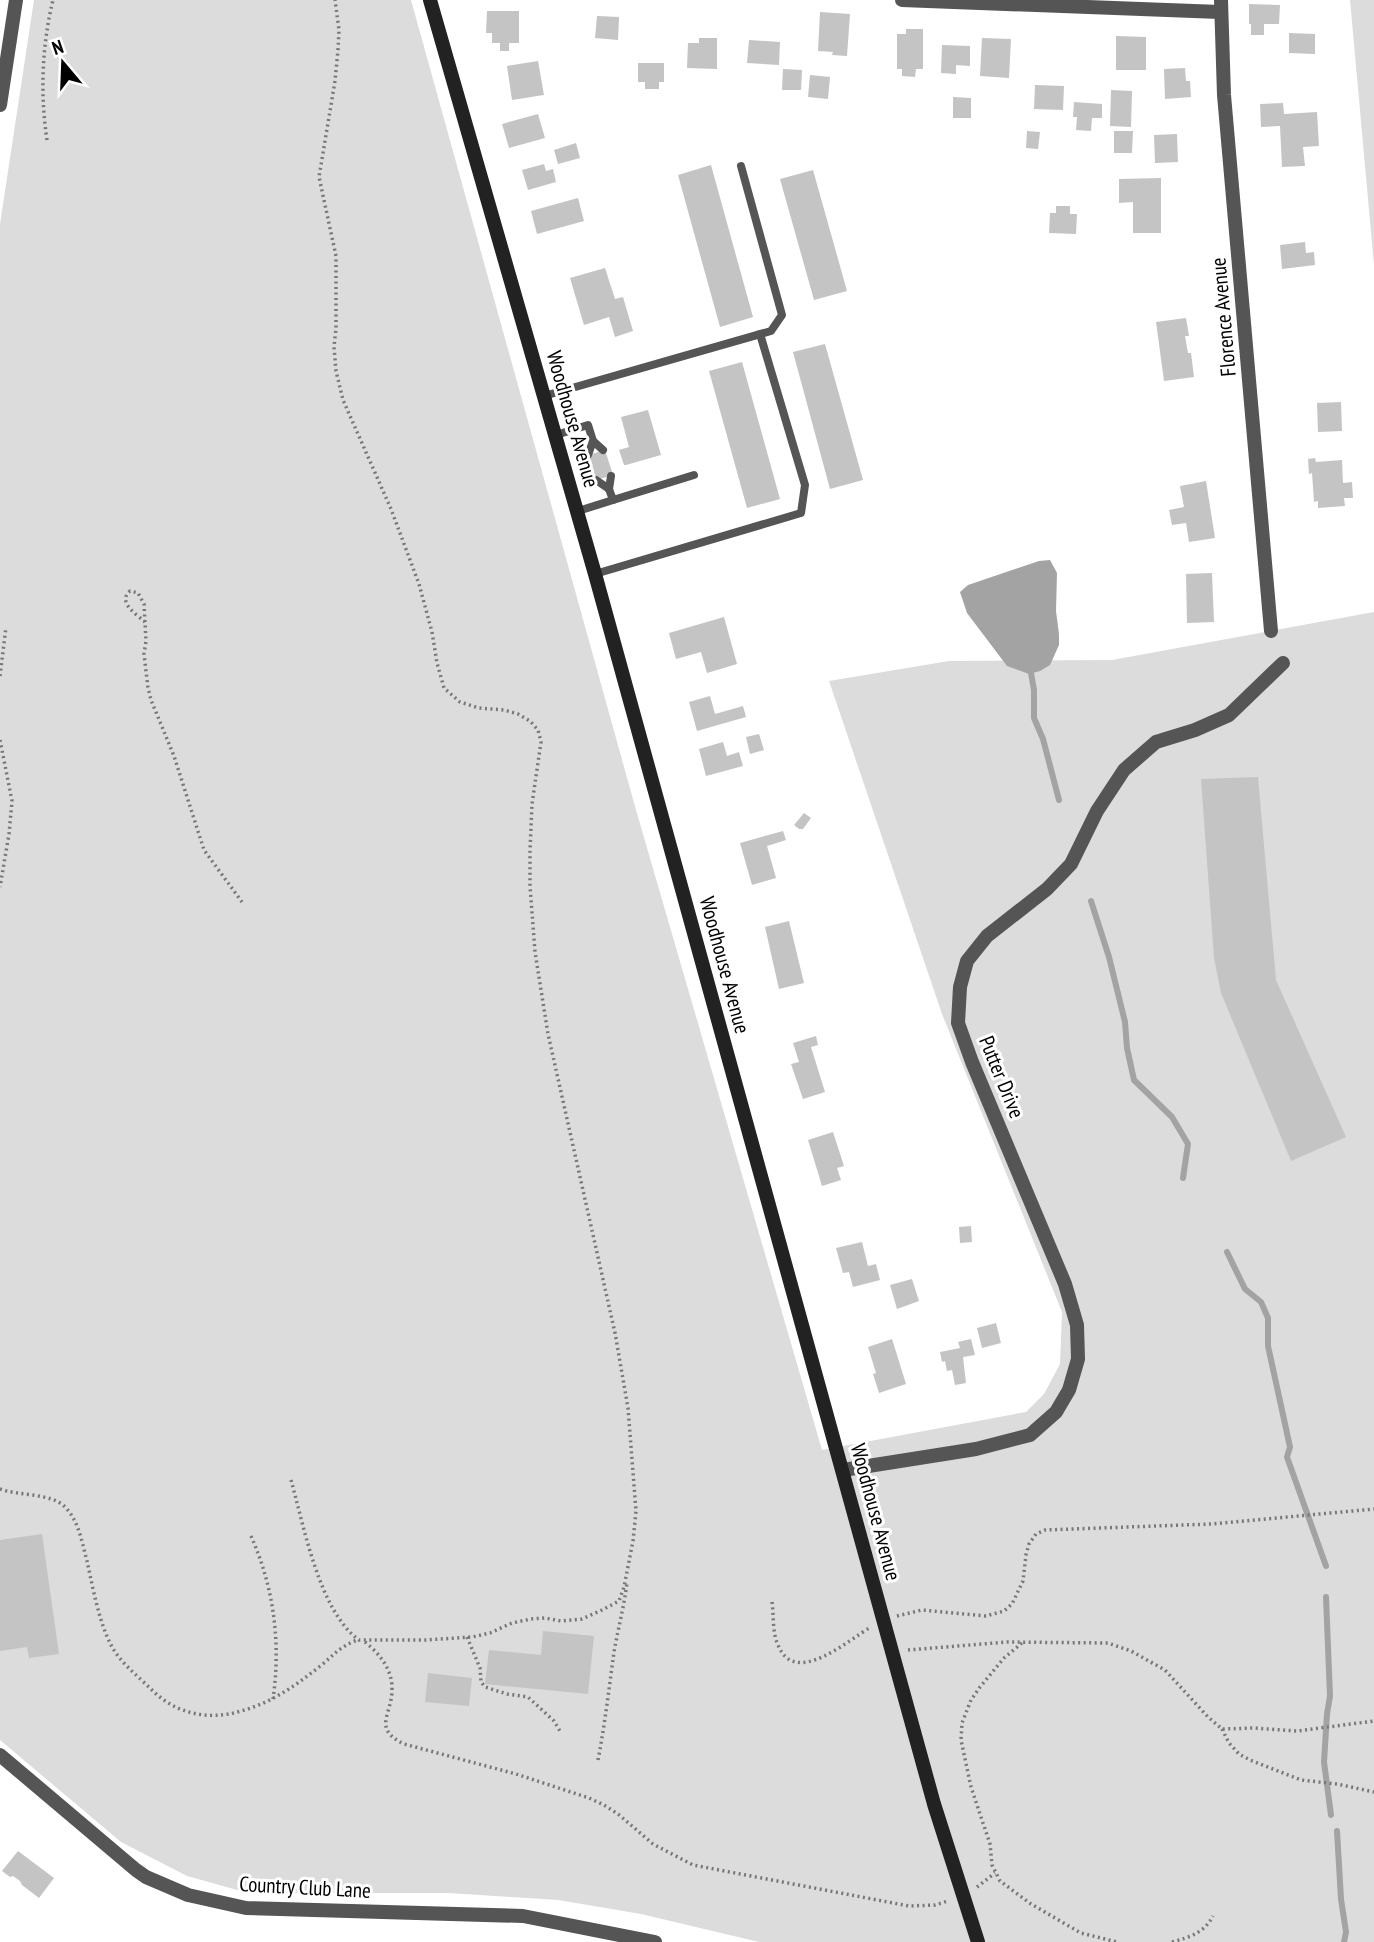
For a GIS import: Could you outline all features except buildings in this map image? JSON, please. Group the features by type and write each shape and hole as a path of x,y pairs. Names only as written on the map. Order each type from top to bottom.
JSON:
{"main road":[{"name":"Woodhouse Avenue","path":"430,0 578,511 934,1804 978,1942"}],"street":[{"path":"0,105 16,0"},
{"path":"902,0 1221,6"},
{"name":"Florence Avenue","path":"1221,6 1224,95 1271,631"},
{"name":"Putter Drive","path":"843,1470 976,1449 1030,1435 1056,1412 1069,1390 1078,1359 1077,1325 1068,1294 958,1023 960,987 967,961 987,936 1046,889 1071,864 1097,811 1124,770 1156,741 1195,730 1229,715 1283,663"},
{"name":"Country Club Lane","path":"0,1755 136,1870 188,1895 246,1908 523,1916 655,1942"}],"lane":[{"path":"544,396 771,331 782,315 741,166"},
{"path":"595,574 801,513 805,485 760,334"},
{"path":"556,435 588,425 593,441 603,450"},
{"path":"588,455 593,441"},
{"path":"578,511 694,475"},
{"path":"611,476 613,500"},
{"path":"596,480 610,489"}],"path":[{"path":"47,140 43,118 43,75 53,0"},
{"path":"335,0 339,30 338,50 319,177 336,256 334,347 343,400 391,509 419,584 444,688 460,702 479,708 518,713 538,730 541,742 532,804 530,851 535,952 548,1034 615,1334 628,1408 636,1511 625,1605 616,1643 598,1760"},
{"path":"145,622 127,605 126,594 131,591 138,593 144,604 145,622 146,641 144,654 148,688 180,774 198,836 211,862 242,902"},
{"path":"0,676 6,627"},
{"path":"0,740 12,801 0,887"},
{"path":"291,1480 306,1537 324,1591 333,1609 343,1624 374,1650 386,1665 392,1688 386,1728 389,1735 404,1744 516,1774 589,1798 618,1814 653,1844 693,1865 909,1906 935,1905 963,1895 995,1873"},
{"path":"0,1489 43,1497 57,1501 65,1507 82,1542 110,1644 121,1660 162,1700 180,1710 205,1715 240,1712 273,1699 295,1686 341,1647 359,1640 467,1637 489,1633 512,1623 531,1619 582,1619 618,1601 629,1568"},
{"path":"772,1602 777,1645 782,1654 790,1661 811,1662 884,1620 911,1611 986,1616 1004,1611 1012,1604 1023,1581 1029,1544 1045,1530 1212,1524 1374,1509"},
{"path":"251,1536 268,1581 275,1626 276,1674 273,1699"},
{"path":"467,1637 485,1688 528,1697 554,1721 561,1734"},
{"path":"1024,1642 1004,1658 980,1687 964,1712 962,1723 961,1740 966,1764 990,1844 992,1865 1000,1881 1067,1926 1081,1933 1117,1942"},
{"path":"892,1653 940,1646 1024,1642 1108,1643 1131,1651 1165,1670 1222,1729 1239,1754 1301,1780 1374,1792"},
{"path":"1222,1729 1297,1731 1374,1721"},
{"path":"1172,1942 1192,1937 1205,1928 1213,1916"}],"shaded area":[{"path":"34,0 411,0 636,810 822,1450 1026,1412 1044,1394 1060,1364 1062,1312 942,1014 829,681 949,661 1112,660 1374,612 1374,1942 759,1942 641,1914 558,1900 449,1893 248,1893 187,1876 121,1842 0,1740 0,224"},
{"path":"1350,0 1374,0 1374,265"},
{"path":"1050,560 1057,573 1059,645 1050,665 1029,674 1007,666 967,613 960,592 968,585 1039,561"}],"waterway":[{"path":"1031,673 1034,718 1043,739 1059,800"},
{"path":"1091,901 1109,957 1125,1022 1134,1080 1172,1117 1188,1144 1183,1178"},
{"path":"1227,1252 1245,1289 1261,1302 1268,1318 1268,1346 1290,1447 1287,1457 1326,1566"},
{"path":"1326,1597 1330,1696 1324,1762 1331,1815"},
{"path":"1337,1831 1346,1932 1344,1942"}]}
